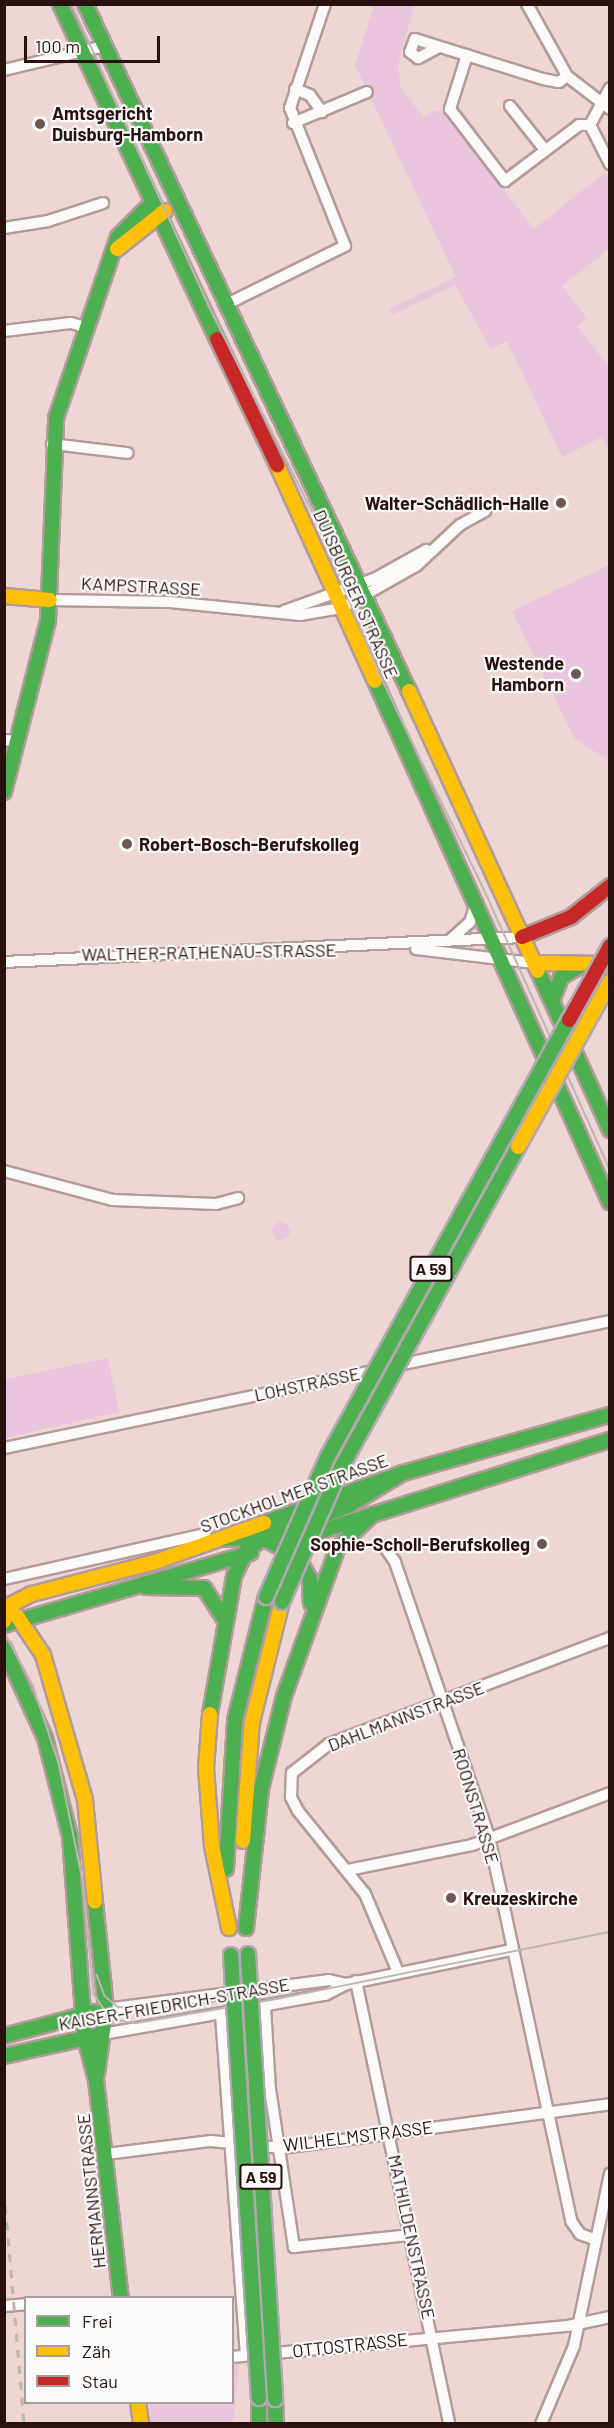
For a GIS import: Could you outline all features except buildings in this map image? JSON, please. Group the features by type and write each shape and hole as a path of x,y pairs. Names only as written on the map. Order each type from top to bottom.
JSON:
{"main road":[{"name":"DUISBURGER STRASSE","path":"60,4 162,219 477,901 594,1163 609,1203"},
{"name":"DUISBURGER STRASSE","path":"85,4 225,305 368,597 609,1130"},
{"path":"112,253 162,219 174,195"},
{"path":"4,792 11,741 44,646 50,600 52,444 85,327 112,253 127,225 153,202"},
{"name":"KAMPSTRASSE","path":"4,596 50,600"},
{"path":"522,937 571,917 609,886"},
{"name":"A 59","path":"259,2424 229,1928 230,1766 243,1679 266,1597 328,1456 609,946"},
{"path":"534,963 609,964"},
{"path":"552,1001 561,978 582,965"},
{"name":"A 59","path":"276,2424 246,1928 246,1768 260,1683 282,1602 323,1502 609,982"},
{"path":"594,1163 609,1158"},
{"name":"STOCKHOLMER STRASSE","path":"6,1605 220,1539 403,1473 609,1415"},
{"path":"6,1605 5,1624 23,1623 41,1613 145,1587 609,1440"},
{"path":"220,1539 263,1538 348,1506 403,1473"},
{"path":"246,1928 267,1761 309,1624 338,1547 373,1514"},
{"path":"263,1538 297,1556 308,1573 309,1624"},
{"path":"229,1928 212,1846 206,1768 224,1619 242,1556 263,1538"},
{"path":"145,1587 204,1588 224,1619"},
{"name":"HERMANNSTRASSE","path":"6,1605 23,1623 43,1655 85,1800 106,2009 96,2080"},
{"name":"HERMANNSTRASSE","path":"4,1648 58,1777 74,1870 85,2038 96,2080 121,2296"},
{"name":"KAISER-FRIEDRICH-STRASSE","path":"4,2036 106,2009"},
{"name":"KAISER-FRIEDRICH-STRASSE","path":"4,2056 103,2034"},
{"path":"138,2404 141,2424"}],"street":[{"path":"225,305 345,246 293,123 295,89 325,4"},
{"path":"527,4 567,76 605,107"},
{"path":"4,70 83,55 104,46"},
{"path":"439,47 543,79 559,82 567,76"},
{"path":"467,55 450,109 505,182 579,125 590,125"},
{"path":"590,125 605,107 609,88"},
{"path":"295,89 310,95 322,112"},
{"path":"293,123 367,92"},
{"path":"510,106 545,150"},
{"path":"590,125 609,164"},
{"path":"4,228 48,221 103,203"},
{"path":"4,331 85,327"},
{"path":"52,444 127,453"},
{"name":"KAMPSTRASSE","path":"275,614 361,584 437,544 485,511"},
{"name":"KAMPSTRASSE","path":"50,600 170,603 275,614 342,608 368,597 416,566 437,544"},
{"path":"449,941 470,922 477,901"},
{"name":"WALTHER-RATHENAU-STRASSE","path":"4,962 22,958 397,947 449,941 495,942 522,937"},
{"name":"WALTHER-RATHENAU-STRASSE","path":"397,947 534,963"},
{"name":"WALTHER-RATHENAU-STRASSE","path":"4,955 22,958"},
{"path":"4,1171 113,1200 216,1204 238,1198"},
{"name":"LOHSTRASSE","path":"4,1448 609,1321"},
{"name":"STOCKHOLMER STRASSE","path":"4,1579 205,1534"},
{"name":"ROONSTRASSE","path":"384,1546 395,1562 489,1838 511,1950 571,2221 580,2234 594,2239"},
{"name":"DAHLMANNSTRASSE","path":"398,1972 365,1894 348,1870 298,1811 291,1797 292,1773 301,1760 329,1744 609,1638"},
{"path":"348,1870 489,1838 609,1793"},
{"name":"KAISER-FRIEDRICH-STRASSE","path":"103,2034 221,2015 332,1993 352,1983 511,1950"},
{"name":"KAISER-FRIEDRICH-STRASSE","path":"106,2009 329,1980 352,1983"},
{"name":"MATHILDENSTRASSE","path":"352,1983 390,2132 449,2424"},
{"path":"265,2006 274,2138 282,2148 294,2247 411,2235"},
{"path":"221,2015 228,2142 246,2355"},
{"path":"225,2089 270,2089"},
{"name":"WILHELMSTRASSE","path":"106,2154 228,2142 282,2148 609,2104"},
{"path":"541,2424 579,2325 594,2239 609,2174"},
{"path":"4,2306 24,2304"},
{"name":"OTTOSTRASSE","path":"234,2356 579,2325 609,2317"}],"shaded area":[{"path":"374,5 414,5 398,66 401,89 424,117 435,110 444,112 534,229 604,173 609,180 609,249 562,286 587,318 577,326 609,367 609,450 602,437 562,457 507,341 491,349 455,285 392,315 389,309 456,277 355,65"},
{"name":"Westende Hamborn","path":"609,565 609,761 574,738 512,611"},
{"path":"281,1222 287,1225 290,1231 287,1237 281,1240 275,1237 272,1231 275,1225"},
{"path":"108,1358 119,1412 5,1438 5,1379"},
{"path":"234,2365 239,2365 233,2423 151,2423 148,2404 234,2404"}],"tram line":[{"path":"72,4 208,304 314,515 381,677 484,889 610,1169"},
{"path":"4,1631 33,1685 59,1763 83,1881 94,1994 111,2019 137,2023 282,1998 610,1932"},
{"path":"97,1975 105,1996 118,2007 167,2009"}],"railway":[{"path":"4,2190 24,2424"}],"traffic: fast":[{"path":"60,4 217,339"},
{"path":"85,4 409,691"},
{"path":"4,792 48,621 56,418 118,237 153,202"},
{"path":"375,681 610,1203"},
{"path":"552,1001 561,977 582,965"},
{"path":"538,971 610,1130"},
{"path":"266,1597 328,1456 569,1020"},
{"path":"282,1602 342,1466 518,1147"},
{"path":"264,1523 403,1473 610,1415"},
{"path":"305,1536 610,1440"},
{"path":"210,1714 234,1576 246,1551 263,1538 348,1506 403,1473"},
{"path":"246,1928 261,1789 284,1696 338,1547 373,1514"},
{"path":"220,1539 263,1538 297,1556 310,1579 311,1603"},
{"path":"4,1625 251,1553"},
{"path":"145,1587 204,1588 224,1619"},
{"path":"226,1869 235,1720 266,1597"},
{"path":"4,1648 45,1738 70,1836 85,2038 96,2080 121,2296"},
{"path":"95,1902 106,2009 97,2074"},
{"path":"248,1954 275,2399"},
{"path":"231,1955 259,2398"},
{"path":"4,2036 94,2012"},
{"path":"4,2056 94,2036"},
{"path":"259,2398 259,2424"},
{"path":"275,2399 276,2424"}],"traffic: slow":[{"path":"117,249 165,211"},
{"path":"277,465 375,681"},
{"path":"4,596 50,600"},
{"path":"409,691 538,971"},
{"path":"534,963 610,964"},
{"path":"518,1147 610,982"},
{"path":"4,1621 8,1606 32,1594 155,1562 264,1523"},
{"path":"243,1841 252,1722 282,1602"},
{"path":"17,1616 43,1655 85,1800 95,1902"},
{"path":"210,1714 206,1768 212,1846 229,1928"},
{"path":"138,2404 141,2424"}],"traffic: jam":[{"path":"217,339 277,465"},
{"path":"522,937 571,917 610,886"},
{"path":"569,1020 610,946"}],"place":[{"name":"Amtsgericht Duisburg-Hamborn","path":"40,124"},
{"name":"Walter-Schädlich-Halle","path":"561,503"},
{"name":"Westende Hamborn","path":"576,674"},
{"name":"Robert-Bosch-Berufskolleg","path":"127,844"},
{"name":"Sophie-Scholl-Berufskolleg","path":"542,1544"},
{"name":"Kreuzeskirche","path":"451,1898"}]}
